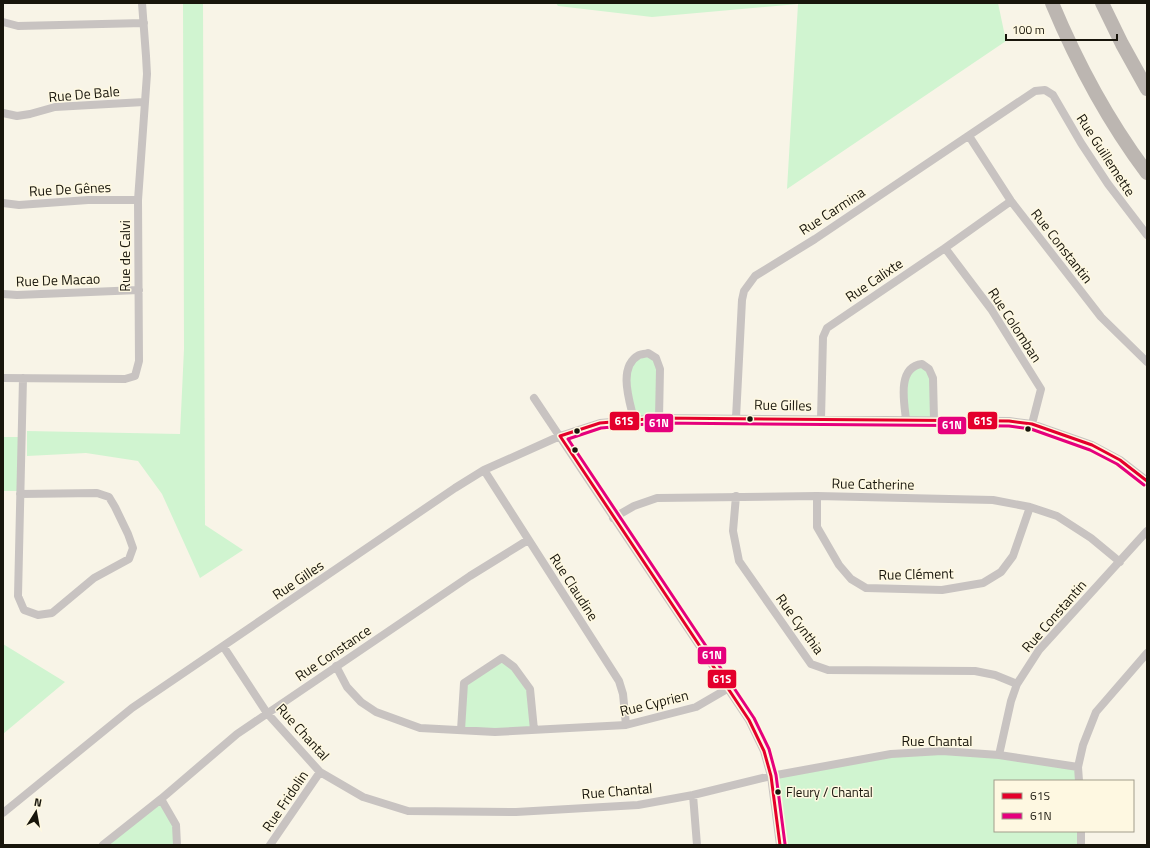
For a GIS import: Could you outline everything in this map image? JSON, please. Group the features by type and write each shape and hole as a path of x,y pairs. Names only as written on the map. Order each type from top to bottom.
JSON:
{"highway":[{"path":"1052,3 1068,41 1087,79 1113,122 1147,173"},
{"path":"1102,3 1122,44 1147,89"}],"street":[{"name":"Rue de Calvi","path":"3,378 125,379 135,376 139,361 138,200 147,68 142,3"},
{"path":"3,22 18,26 144,23"},
{"name":"Rue Carmina","path":"736,418 742,300 744,290 755,276 814,239 1035,91 1045,90"},
{"name":"Rue Guillemette","path":"1045,90 1053,95 1087,153 1108,184 1147,235"},
{"name":"Rue De Bale","path":"3,113 17,116 55,107 144,102"},
{"name":"Rue Constantin","path":"969,136 1011,201 1101,317 1147,362"},
{"name":"Rue De Gênes","path":"3,203 19,205 88,200 138,200"},
{"name":"Rue Calixte","path":"821,419 823,337 827,328 1011,201"},
{"name":"Rue Colomban","path":"945,248 991,309 1042,389 1032,424"},
{"name":"Rue De Macao","path":"3,294 17,295 139,290"},
{"path":"634,420 626,382 628,366 638,356 648,353 656,358 660,369 659,418"},
{"path":"906,420 904,386 908,370 915,365 922,364 928,369 934,378 934,420"},
{"path":"20,494 97,493 109,498 128,534 133,548 129,560 94,578 52,613 38,615 24,610 18,596 20,494 23,378"},
{"path":"534,398 748,720 764,751 771,776 780,845"},
{"name":"Rue Gilles","path":"3,813 132,708 484,470 560,436 600,423 659,418 1009,421 1032,424 1092,445 1120,460 1147,480"},
{"name":"Rue Claudine","path":"484,470 619,681 623,694 626,725"},
{"name":"Rue Cynthia","path":"736,496 733,532 739,561 811,664 828,670 975,671 994,675 1017,684"},
{"name":"Rue Catherine","path":"613,518 634,506 657,498 817,496 993,500 1030,507 1057,516 1091,538 1120,562"},
{"name":"Rue Clément","path":"817,496 817,527 839,565 851,579 866,588 942,590 983,583 1001,572 1013,556 1030,507"},
{"name":"Rue Constantin","path":"999,755 1011,701 1017,684 1039,650 1147,531"},
{"name":"Rue Constance","path":"105,844 161,799 237,734 470,576 528,540"},
{"name":"Rue Chantal","path":"223,646 267,713 320,772 362,796 408,811 523,811 638,804 693,795 771,776 891,754 942,752 999,755 1078,767"},
{"path":"1079,780 1078,767 1083,745 1096,712 1147,653"},
{"path":"461,730 464,683 502,658 514,667 530,689 534,730"},
{"name":"Rue Cyprien","path":"336,666 347,687 361,702 376,712 420,728 495,732 626,725 696,707 727,689"},
{"name":"Rue Fridolin","path":"270,845 320,772"},
{"path":"693,795 697,845"},
{"path":"161,799 176,825 177,845"},
{"path":"1081,832 1081,845"}],"green space":[{"path":"183,3 203,3 205,525 243,550 200,578 162,494 138,461 86,453 27,456 27,431 180,434 184,349"},
{"path":"556,3 998,3 1006,41 787,189 798,4 652,17 558,6"},
{"path":"638,356 656,358 659,418 634,420 628,366"},
{"path":"915,365 929,369 934,420 906,419 908,370"},
{"path":"3,437 21,437 20,491 3,491"},
{"path":"3,644 65,682 3,734"},
{"path":"502,658 530,689 534,730 461,730 464,683"},
{"path":"942,751 1078,767 1079,780 994,780 994,832 1081,832 1081,845 780,845 771,776 891,754"},
{"path":"161,799 176,825 177,845 106,845"}],"transit line":[{"name":"61S","path":"780,845 771,776 764,751 749,720 560,436 600,423 659,418 1009,421 1032,424 1092,445 1120,460 1147,481"},
{"name":"61N","path":"785,844 776,775 769,749 754,718 568,439 601,428 659,423 1009,426 1031,429 1090,450 1117,464 1144,485"}],"place":[{"name":"Fleury / Chantal","path":"778,792"}]}
